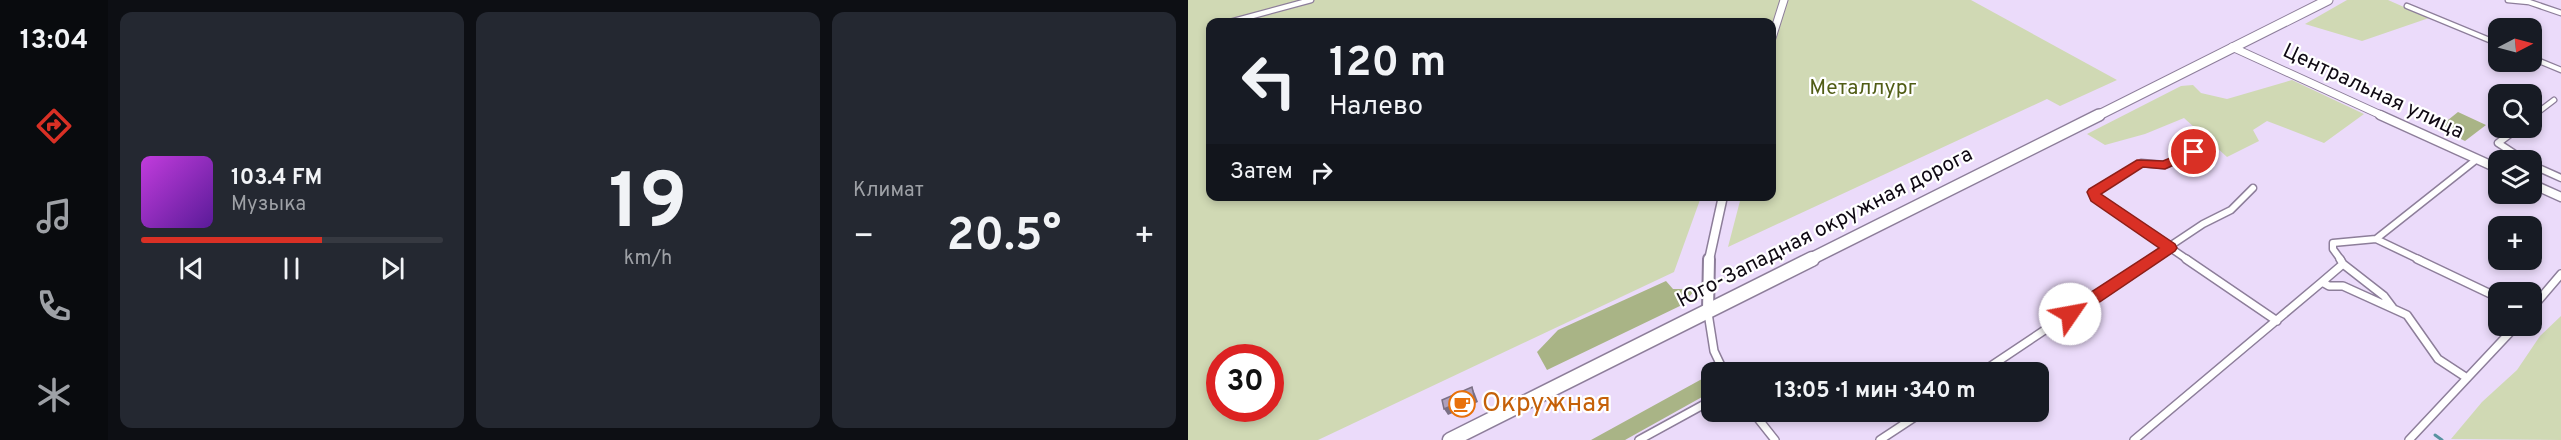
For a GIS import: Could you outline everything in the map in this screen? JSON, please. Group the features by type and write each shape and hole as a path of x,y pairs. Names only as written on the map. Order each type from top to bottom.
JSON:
{"highway":[{"path":"2232,47 2328,0"},
{"name":"Юго-Западная окружная дорога","path":"1450,440 2232,47"}],"street":[{"path":"1245,18 1311,0"},
{"path":"1776,25 1784,0"},
{"path":"2508,0 2529,2 2561,13"},
{"path":"2407,6 2488,39"},
{"name":"Центральная улица","path":"2232,47 2488,164"},
{"path":"2542,62 2561,70"},
{"path":"2542,109 2554,100"},
{"path":"2505,138 2498,143 2509,150"},
{"path":"2194,152 2165,165 2141,163 2093,194 2277,321"},
{"path":"2376,239 2477,159"},
{"path":"2542,169 2561,178"},
{"path":"1997,362 2203,224 2227,213 2246,199 2253,188"},
{"path":"2542,188 2561,197"},
{"path":"1717,362 1710,332 1707,267 1722,201"},
{"path":"2393,308 2387,299 2349,272 2333,249 2333,243 2376,239 2488,293"},
{"path":"2134,440 2343,264"},
{"path":"2542,296 2561,274"},
{"path":"2322,282 2329,286 2343,286 2407,315 2439,359 2467,378"},
{"path":"2409,440 2507,336"},
{"path":"1639,440 1701,406"},
{"path":"1761,422 1775,440"},
{"path":"1880,440 1907,422"}],"green space":[{"name":"Металлург","path":"1188,0 1971,0 2117,80 2060,106 2047,99 1728,247 1740,201 1776,201 1776,18 1206,18 1206,201 1700,201 1674,272 1318,440 1188,440"},
{"path":"2347,0 2388,0 2429,18 2362,41 2305,24"},
{"path":"2292,80 2364,114 2324,143 2267,121 2253,130 2259,141 2227,157 2184,118 2145,134 2105,145 2087,134 2181,86 2193,85 2201,93 2227,99"},
{"path":"2458,112 2486,125 2465,141 2438,128"},
{"path":"1666,281 1673,289 1696,289 1682,305 1547,370 1537,352 1558,330"},
{"path":"2561,316 2561,440 2451,439 2482,402 2517,370 2542,334"},
{"path":"1701,380 1701,398 1625,440 1591,440"}],"building":[{"path":"1472,387 1474,396 1444,409 1442,400"}],"waterway":[{"path":"2435,435 2442,440"}],"place":[{"name":"Окружная","path":"1462,404"}],"route":[{"path":"2070,314 2170,248 2096,198 2094,192 2141,163 2165,165 2194,152"}]}
